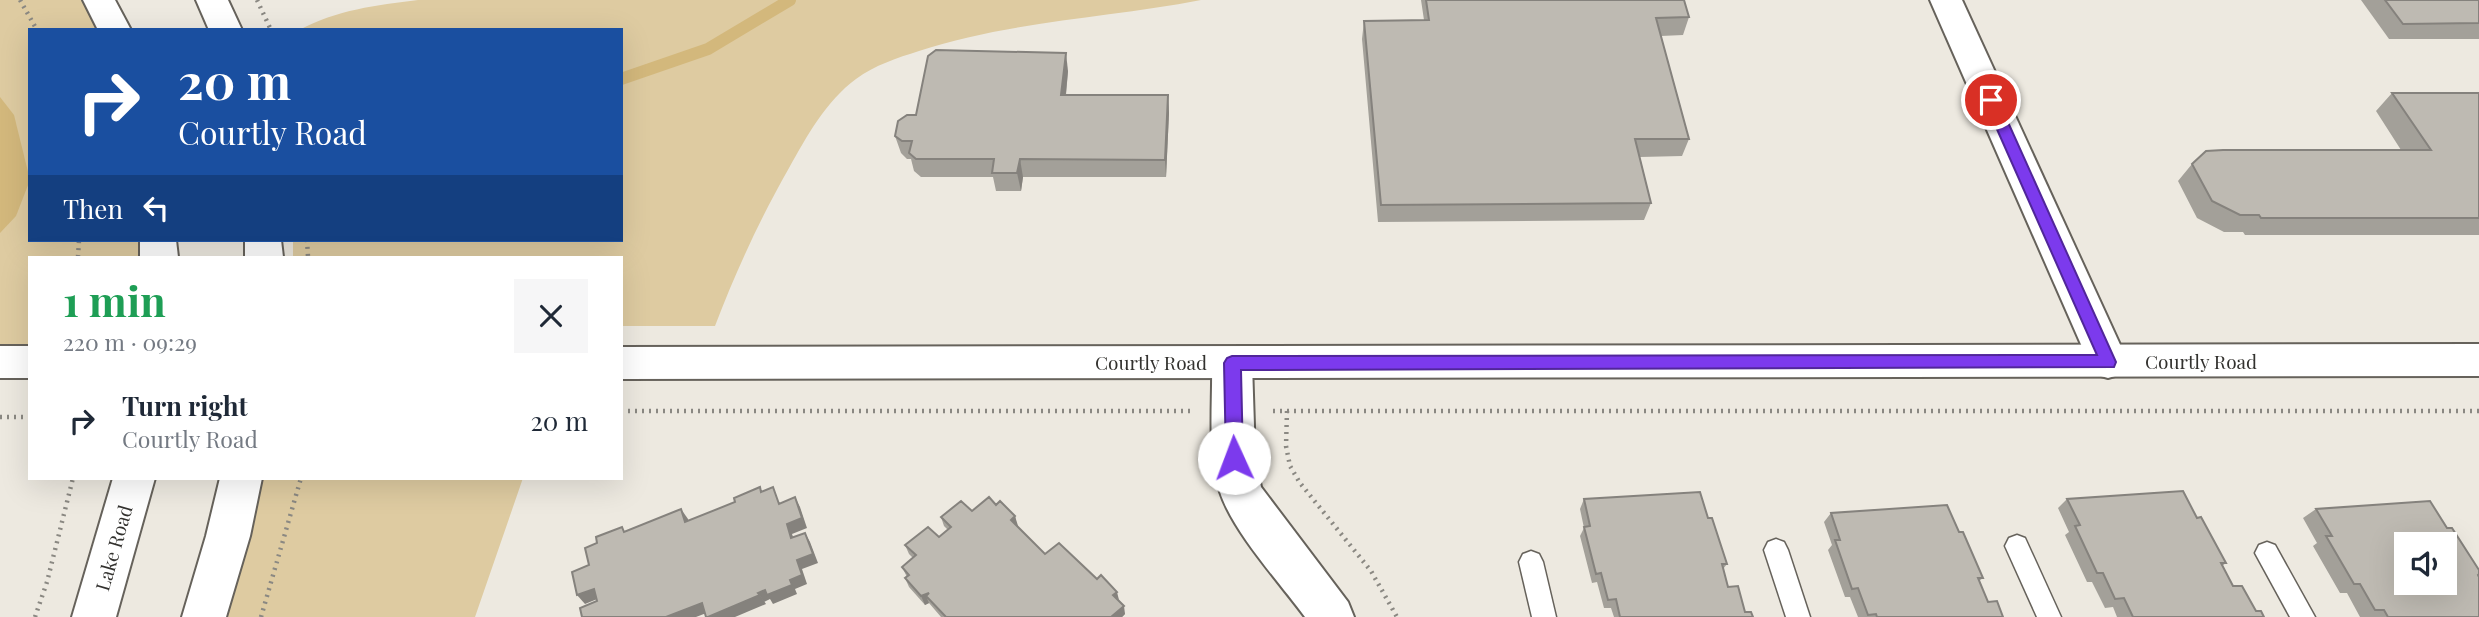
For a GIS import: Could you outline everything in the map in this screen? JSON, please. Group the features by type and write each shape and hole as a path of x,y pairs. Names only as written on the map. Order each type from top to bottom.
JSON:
{"street":[{"path":"99,0 114,28"},
{"path":"212,0 225,28"},
{"path":"1946,0 2108,362"},
{"name":"Courtly Road","path":"623,363 2479,360"},
{"path":"0,362 28,362"},
{"path":"1232,363 1234,458 1241,492 1256,517 1332,617"},
{"name":"Lake Road","path":"94,617 133,480"},
{"path":"204,617 228,536 241,480"}],"lane":[{"path":"2018,546 2049,617"},
{"path":"1776,551 1798,617"},
{"path":"2267,553 2303,617"},
{"path":"1531,562 1544,617"}],"path":[{"path":"20,0 36,28"},
{"path":"257,0 270,28"},
{"path":"623,411 2479,411"},
{"path":"1287,411 1286,446 1290,466 1300,483 1371,571 1397,617"},
{"path":"0,417 28,418"},
{"path":"35,617 73,480"},
{"path":"261,617 300,480"}],"shaded area":[{"path":"0,0 99,0 114,28 28,28 28,242 158,242 159,256 28,256 28,362 0,362"},
{"path":"418,0 1201,0 1024,26 953,41 894,59 856,79 826,108 778,187 740,265 715,326 623,326 623,256 293,256 293,242 623,242 623,28 303,28 342,13"},
{"path":"0,97 14,115 28,172 28,185 16,216 0,233"},
{"path":"241,480 522,480 475,617 204,617 228,536"}],"building":[{"path":"1426,0 1684,0 1689,17 1656,18 1689,139 1635,139 1651,203 1381,205 1364,21 1429,20"},
{"path":"2385,0 2479,0 2479,23 2403,24"},
{"path":"936,50 1066,53 1061,95 1168,95 1165,160 1020,159 1017,173 992,173 994,159 916,159 909,153 912,141 902,141 895,136 898,121 907,115 916,115 928,56"},
{"path":"2392,93 2479,93 2479,218 2261,218 2259,215 2240,215 2212,201 2192,164 2206,151 2223,150 2431,150"},
{"path":"760,487 761,492 773,487 779,504 795,497 802,518 787,524 791,538 805,533 813,554 797,560 802,575 790,580 792,585 767,595 765,590 758,593 760,595 708,617 702,603 666,617 582,617 580,608 597,601 594,589 577,595 572,572 589,565 585,548 597,543 596,537 622,527 624,532 681,509 685,522 735,502 734,498"},
{"path":"2183,491 2197,518 2201,517 2226,563 2221,563 2233,586 2242,586 2256,611 2261,611 2264,617 2133,617 2124,598 2115,599 2103,573 2097,573 2075,526 2080,525 2067,499"},
{"path":"1700,492 1708,518 1712,518 1727,564 1722,564 1728,587 1738,586 1745,612 1751,612 1753,617 1620,617 1616,599 1608,600 1601,573 1596,574 1584,527 1590,526 1584,499"},
{"path":"989,497 996,505 1000,501 1015,516 1011,520 1045,554 1059,543 1097,579 1101,575 1117,592 1113,595 1124,606 1111,617 946,617 926,596 929,593 921,596 905,578 909,575 902,567 916,555 905,545 928,527 939,537 951,527 941,517 961,501 972,511"},
{"path":"2430,501 2447,528 2452,528 2455,532 2394,532 2394,595 2457,595 2457,536 2479,570 2479,617 2388,617 2384,610 2375,610 2360,584 2354,584 2326,536 2332,536 2316,509"},
{"path":"1947,505 1959,532 1963,532 1983,578 1978,578 1988,602 1997,601 2003,617 1868,615 1858,588 1852,589 1835,540 1840,540 1831,513"}],"waterway":[{"path":"623,78 708,49 790,0"}],"route":[{"path":"1234,458 1232,363 2108,362 1991,100"}]}
